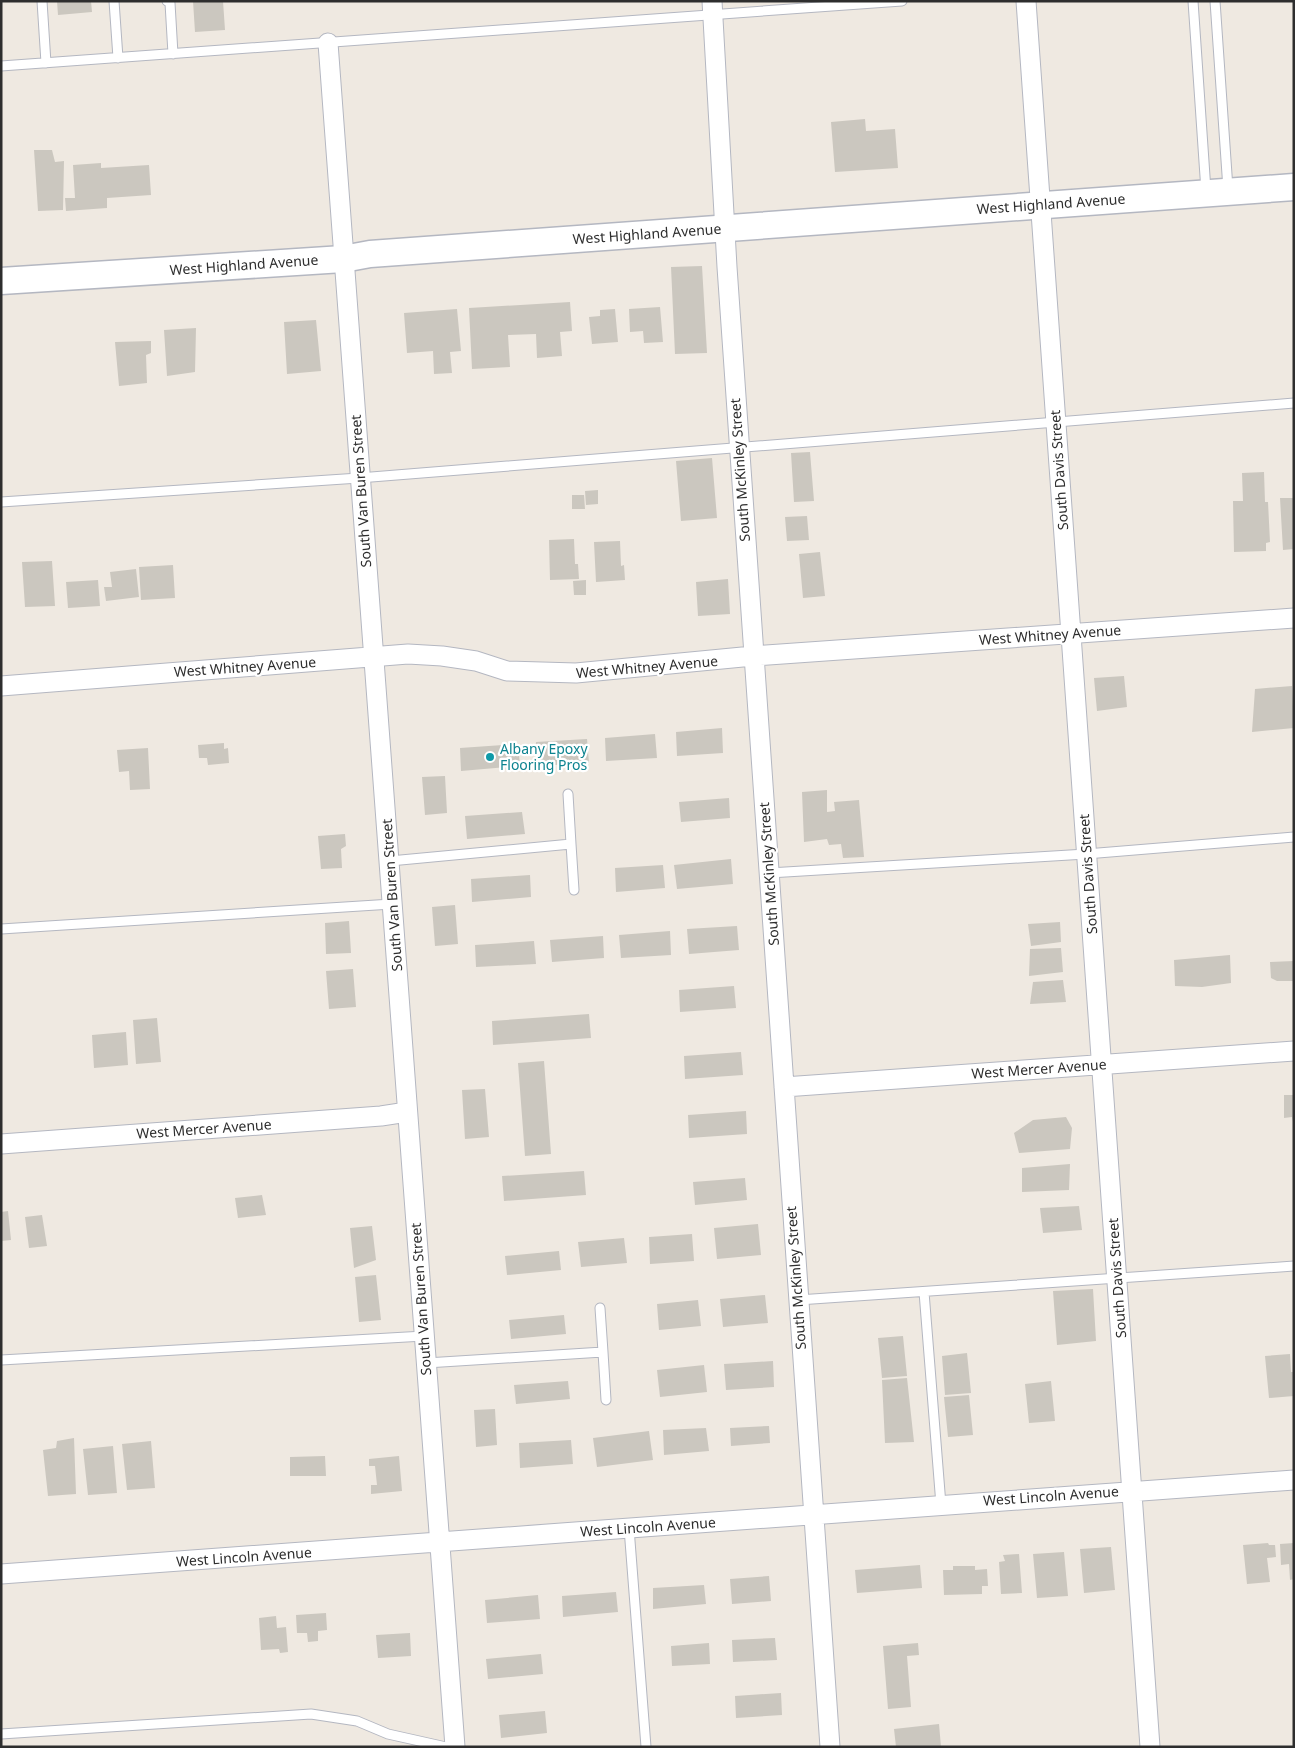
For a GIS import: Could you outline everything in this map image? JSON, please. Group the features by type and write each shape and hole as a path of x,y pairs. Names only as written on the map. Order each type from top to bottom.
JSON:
{"street":[{"name":"South Davis Street","path":"1026,1 1086,854 1134,1490 1150,1747"},
{"name":"South McKinley Street","path":"713,7 739,448 812,1515 830,1747"},
{"name":"South Van Buren Street","path":"328,43 455,1747"},
{"name":"West Highland Avenue","path":"1,281 343,258 370,254 1294,187"},
{"name":"West Whitney Avenue","path":"1,686 408,654 476,661 507,671 531,674 576,673 753,656 1294,618"},
{"name":"West Mercer Avenue","path":"784,1086 1294,1051"},
{"name":"West Mercer Avenue","path":"1,1144 381,1116 408,1112"},
{"name":"West Lincoln Avenue","path":"1,1574 941,1506 1134,1490 1294,1480"}],"lane":[{"path":"42,1 46,63"},
{"path":"114,1 118,58"},
{"path":"167,1 170,3 173,54"},
{"path":"1,66 328,43 713,7 902,1"},
{"path":"1193,1 1217,193"},
{"path":"1215,1 1217,193"},
{"path":"1,502 360,478 1294,403"},
{"path":"568,794 574,890"},
{"path":"769,873 1086,854 1294,837"},
{"path":"390,861 571,844"},
{"path":"1,928 392,904"},
{"path":"798,1300 1294,1266"},
{"path":"924,1292 941,1506"},
{"path":"600,1308 606,1400"},
{"path":"1,1360 424,1336"},
{"path":"426,1363 603,1352"},
{"path":"629,1528 646,1747"},
{"path":"1,1734 311,1714 357,1721 388,1734 446,1747"}],"building":[{"path":"57,1 91,1 92,12 58,15"},
{"path":"193,1 223,1 225,30 195,32"},
{"path":"865,119 866,131 895,129 898,168 835,172 831,122"},
{"path":"34,150 52,150 55,162 64,161 63,210 38,211"},
{"path":"101,163 101,168 149,165 151,195 107,198 107,208 66,211 65,198 75,198 73,165"},
{"path":"702,266 707,353 675,354 671,267"},
{"path":"570,302 572,331 560,332 562,356 537,358 536,334 508,335 510,367 472,369 469,308"},
{"path":"660,307 663,342 644,343 643,331 630,332 629,309"},
{"path":"457,309 461,351 450,352 452,373 434,374 433,351 407,353 404,313"},
{"path":"615,309 618,342 592,344 589,317 600,316 600,310"},
{"path":"316,320 321,371 287,374 284,322"},
{"path":"196,328 195,372 167,376 164,330"},
{"path":"151,341 151,353 146,355 147,383 119,386 115,342"},
{"path":"810,452 814,501 794,502 791,453"},
{"path":"712,458 717,518 681,521 676,461"},
{"path":"1264,472 1265,502 1268,502 1270,542 1266,543 1266,551 1234,552 1233,501 1243,501 1242,473"},
{"path":"598,490 598,504 586,505 585,491"},
{"path":"572,495 584,495 585,509 572,509"},
{"path":"1280,498 1294,498 1294,549 1283,550"},
{"path":"807,516 809,540 787,541 785,517"},
{"path":"574,539 575,564 578,564 579,579 550,580 549,540"},
{"path":"620,541 621,566 624,565 625,580 596,582 594,542"},
{"path":"820,552 825,596 803,598 799,554"},
{"path":"52,561 55,606 25,607 22,562"},
{"path":"173,565 175,598 141,600 139,567"},
{"path":"136,569 139,597 106,601 104,587 112,587 110,572"},
{"path":"728,579 730,614 698,616 696,582"},
{"path":"98,580 100,606 68,608 66,582"},
{"path":"586,580 586,595 574,595 573,581"},
{"path":"1124,676 1127,707 1097,711 1094,678"},
{"path":"1292,686 1294,728 1252,732 1255,689"},
{"path":"722,728 723,753 677,756 676,732"},
{"path":"655,734 657,758 606,761 605,738"},
{"path":"587,739 589,763 537,766 536,742"},
{"path":"224,743 224,749 228,748 229,763 208,765 207,758 199,758 198,745"},
{"name":"Albany Epoxy Flooring Pros","path":"518,744 520,766 461,771 460,748"},
{"path":"148,748 150,789 130,790 129,771 119,772 117,750"},
{"path":"445,776 447,813 425,815 422,777"},
{"path":"827,790 827,812 835,811 834,802 859,800 864,857 843,858 841,844 829,845 827,839 804,842 802,792"},
{"path":"729,798 730,818 681,822 679,802"},
{"path":"522,812 525,834 467,839 465,816"},
{"path":"345,834 346,846 341,849 342,868 321,869 318,836"},
{"path":"731,859 733,884 677,889 674,865"},
{"path":"663,865 665,888 616,892 615,868"},
{"path":"530,875 531,897 472,902 471,879"},
{"path":"455,905 458,944 435,946 432,907"},
{"path":"349,921 351,953 326,954 325,923"},
{"path":"1060,922 1061,942 1031,946 1028,924"},
{"path":"737,926 739,950 689,954 687,929"},
{"path":"670,931 671,955 621,958 619,935"},
{"path":"603,936 604,958 552,962 550,940"},
{"path":"534,941 536,964 476,967 475,945"},
{"path":"1061,948 1063,972 1029,976 1030,949"},
{"path":"1230,955 1231,983 1202,987 1175,986 1174,960"},
{"path":"1294,961 1294,981 1277,981 1271,978 1270,962"},
{"path":"353,969 356,1007 329,1009 326,971"},
{"path":"1063,980 1066,1002 1030,1004 1033,982"},
{"path":"734,986 736,1008 680,1012 679,990"},
{"path":"589,1014 591,1038 493,1045 492,1021"},
{"path":"157,1018 161,1062 136,1064 133,1020"},
{"path":"126,1032 128,1065 94,1068 92,1035"},
{"path":"741,1052 743,1075 685,1079 684,1056"},
{"path":"544,1061 551,1154 525,1156 518,1063"},
{"path":"485,1089 489,1137 465,1139 462,1090"},
{"path":"1284,1095 1294,1095 1294,1126 1292,1117 1284,1118"},
{"path":"746,1111 747,1134 689,1138 688,1115"},
{"path":"1066,1117 1072,1128 1070,1149 1019,1153 1014,1133 1033,1120"},
{"path":"1070,1164 1069,1190 1022,1192 1022,1168"},
{"path":"584,1171 586,1195 504,1201 502,1176"},
{"path":"745,1178 747,1200 695,1205 693,1182"},
{"path":"262,1195 266,1215 238,1218 235,1198"},
{"path":"1079,1206 1082,1230 1043,1233 1040,1208"},
{"path":"8,1211 11,1240 1,1241 1,1212"},
{"path":"42,1215 47,1246 29,1248 25,1217"},
{"path":"758,1224 761,1255 717,1259 714,1228"},
{"path":"372,1226 376,1260 354,1268 350,1228"},
{"path":"692,1234 694,1261 650,1264 649,1237"},
{"path":"624,1238 627,1263 581,1267 578,1242"},
{"path":"559,1251 561,1270 507,1275 505,1256"},
{"path":"376,1275 381,1320 359,1322 355,1277"},
{"path":"1093,1289 1096,1341 1057,1345 1053,1291"},
{"path":"765,1295 768,1323 723,1327 720,1299"},
{"path":"698,1300 701,1326 659,1330 657,1304"},
{"path":"564,1315 566,1334 511,1339 509,1320"},
{"path":"903,1336 907,1376 882,1378 878,1338"},
{"path":"967,1353 971,1393 945,1395 942,1356"},
{"path":"1290,1354 1291,1372 1294,1372 1294,1396 1269,1398 1265,1356"},
{"path":"773,1361 774,1387 726,1390 724,1364"},
{"path":"704,1365 707,1392 660,1397 657,1370"},
{"path":"907,1378 914,1442 885,1443 882,1380"},
{"path":"568,1381 570,1399 516,1404 514,1385"},
{"path":"1051,1381 1055,1421 1029,1423 1025,1384"},
{"path":"969,1395 973,1435 948,1437 944,1397"},
{"path":"495,1409 497,1445 476,1447 474,1410"},
{"path":"769,1426 770,1443 731,1446 730,1428"},
{"path":"706,1428 709,1451 664,1455 663,1430"},
{"path":"649,1431 653,1460 597,1467 593,1438"},
{"path":"74,1438 76,1494 48,1496 43,1450 56,1448 57,1441"},
{"path":"571,1440 573,1464 520,1468 519,1443"},
{"path":"151,1441 155,1488 127,1490 122,1444"},
{"path":"113,1446 117,1493 88,1495 83,1449"},
{"path":"325,1456 326,1476 290,1476 290,1457"},
{"path":"399,1456 402,1491 371,1494 371,1485 377,1485 375,1466 369,1466 369,1459"},
{"path":"1268,1543 1269,1545 1275,1545 1276,1557 1267,1558 1270,1582 1247,1584 1243,1545"},
{"path":"1294,1543 1294,1579 1290,1580 1289,1564 1281,1565 1280,1544"},
{"path":"1111,1547 1115,1590 1084,1593 1080,1549"},
{"path":"1064,1552 1068,1596 1037,1598 1033,1554"},
{"path":"1019,1554 1022,1593 1001,1594 999,1562 1005,1561 1003,1555"},
{"path":"920,1565 922,1588 857,1593 855,1570"},
{"path":"953,1566 975,1566 975,1570 987,1569 988,1586 982,1586 982,1594 944,1595 943,1570 953,1570"},
{"path":"769,1576 771,1601 732,1604 730,1579"},
{"path":"704,1585 706,1604 653,1609 653,1588"},
{"path":"616,1592 618,1612 563,1617 562,1596"},
{"path":"538,1595 540,1619 487,1623 485,1600"},
{"path":"326,1613 327,1630 318,1631 318,1641 308,1642 307,1633 297,1633 296,1615"},
{"path":"276,1616 277,1628 286,1627 288,1652 280,1653 279,1649 261,1650 259,1618"},
{"path":"410,1633 411,1656 378,1658 376,1635"},
{"path":"775,1638 777,1660 733,1662 732,1640"},
{"path":"709,1643 710,1664 672,1666 671,1646"},
{"path":"918,1643 919,1655 907,1656 911,1707 888,1709 883,1646"},
{"path":"541,1654 543,1674 488,1679 486,1659"},
{"path":"781,1693 782,1715 736,1718 735,1696"},
{"path":"545,1711 547,1733 501,1738 499,1715"},
{"path":"939,1724 941,1747 896,1747 894,1729"}],"place":[{"name":"Albany Epoxy Flooring Pros","path":"490,757"}]}
